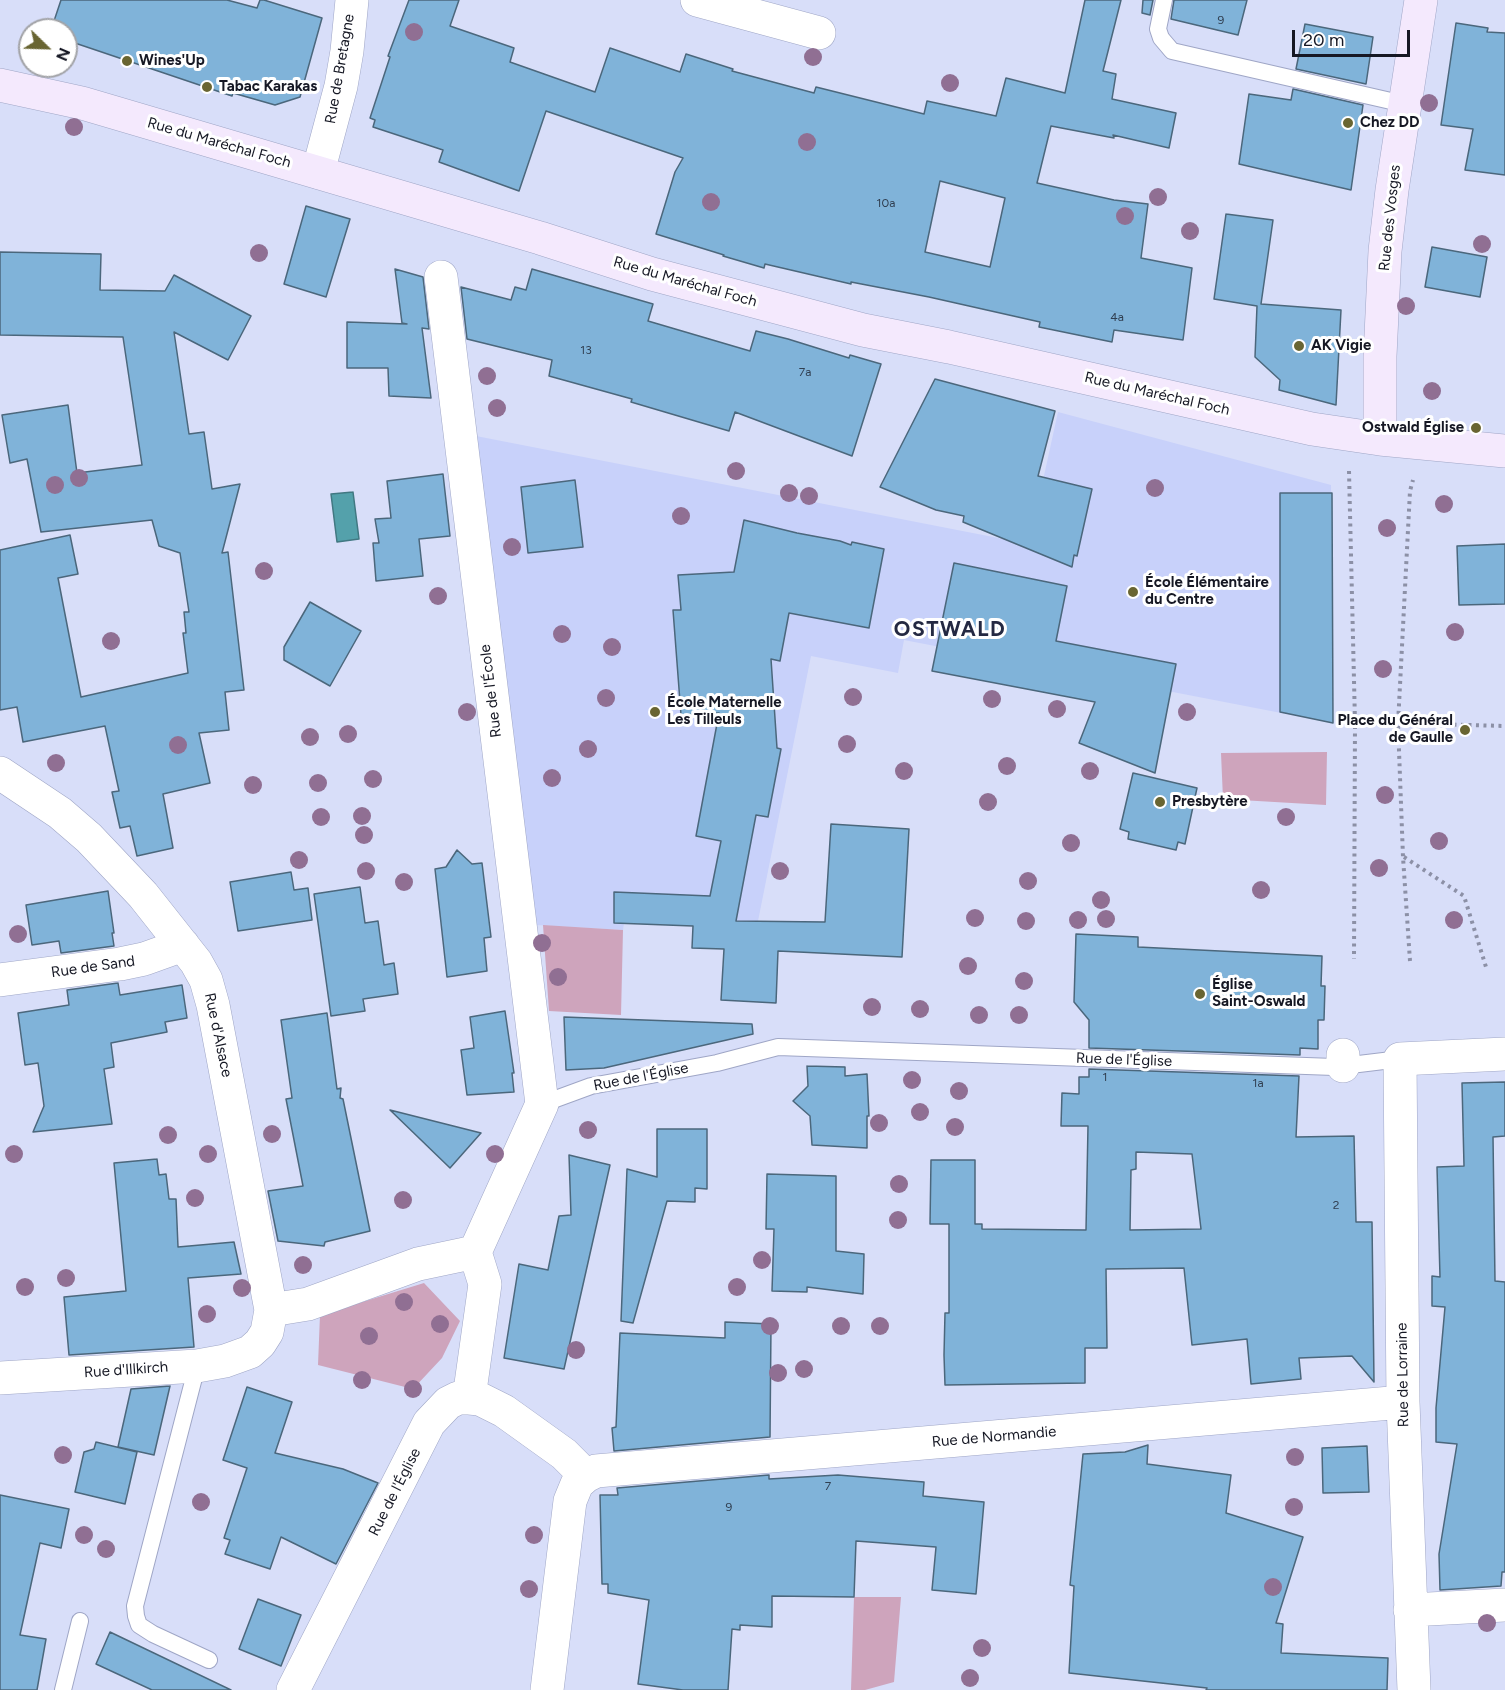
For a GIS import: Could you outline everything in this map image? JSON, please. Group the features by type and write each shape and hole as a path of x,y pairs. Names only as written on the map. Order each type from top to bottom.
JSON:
{"street":[{"name":"Rue de Bretagne","path":"318,172 347,51 352,0"},
{"path":"697,0 819,33"},
{"name":"Rue des Vosges","path":"1365,436 1380,356 1385,251 1404,104 1421,0"},
{"name":"Rue du Maréchal Foch","path":"0,85 82,103 652,274 852,327 1312,429 1505,451"},
{"name":"Rue de l'École","path":"441,277 542,1104"},
{"name":"Rue d'Alsace","path":"0,773 60,813 88,838 143,895 196,962 206,980 213,1005 271,1310 267,1332 250,1352"},
{"name":"Rue de Sand","path":"0,980 144,960 183,945"},
{"path":"1400,1059 1505,1054"},
{"name":"Rue de Lorraine","path":"1400,1059 1403,1402 1414,1690"},
{"path":"542,1104 475,1252 485,1284 469,1398 480,1399 504,1410 564,1454 586,1476 577,1484 570,1501 547,1690"},
{"path":"271,1310 308,1304 418,1264 475,1252"},
{"name":"Rue d'Illkirch","path":"0,1378 197,1365 225,1361 250,1352"},
{"name":"Rue de l'Église","path":"293,1690 429,1423 448,1403 458,1398 469,1398"},
{"name":"Rue de Normandie","path":"586,1476 596,1471 1403,1402"},
{"path":"1410,1610 1505,1605"}],"lane":[{"path":"1164,0 1158,29 1161,38 1172,51 1404,104"},
{"name":"Rue de l'Église","path":"542,1104 591,1086 717,1063 778,1047 1343,1061 1400,1059"},
{"path":"197,1365 135,1606 140,1625 153,1634 209,1660"},
{"path":"63,1690 80,1622"}],"path":[{"path":"1354,959 1355,722 1349,486 1365,436"},
{"path":"1410,961 1398,724 1410,491 1424,442"},
{"path":"1355,722 1505,726"},
{"path":"1403,857 1464,896 1486,967"}],"shaded area":[{"name":"École Maternelle Les Tilleuls","path":"1058,412 1331,485 1333,723 904,640 898,673 811,656 758,921 747,921 735,927 624,923 623,930 536,925 476,436 1029,544"},
{"path":"353,492 359,539 337,542 331,494"},
{"path":"1327,752 1326,805 1223,799 1221,753"},
{"path":"543,925 623,930 621,1015 549,1011"},
{"path":"424,1283 460,1321 442,1358 413,1389 318,1365 320,1315"},
{"path":"854,1597 901,1597 894,1682 865,1690 851,1690"}],"building":[{"path":"61,0 227,0 257,8 260,0 264,0 322,18 300,97 275,105 233,93 232,96 78,44 78,18 55,18"},
{"path":"409,0 459,0 450,26 514,48 510,62 595,92 610,48 680,72 686,54 733,69 732,71 814,93 816,87 924,114 927,101 996,116 1006,78 1065,93 1085,0 1121,0 1103,71 1116,74 1112,99 1176,113 1169,148 1113,135 1114,138 1051,126 1037,183 1114,200 1148,204 1141,258 1192,268 1183,340 1114,330 1112,342 1039,327 1040,322 929,297 851,282 851,284 765,264 764,268 656,234 675,172 683,158 546,111 519,191 439,162 443,150 373,127 375,120 370,118 390,57 388,56","holes":["940,181 1005,198 990,267 925,252"]},
{"path":"1143,0 1153,0 1150,15 1142,13"},
{"path":"1174,0 1247,0 1238,35 1171,19"},
{"path":"1456,23 1488,28 1487,32 1505,33 1505,175 1465,170 1473,129 1441,125"},
{"path":"1305,24 1373,37 1366,84 1296,69"},
{"path":"1293,89 1363,105 1351,190 1239,164 1249,94 1291,100"},
{"path":"306,206 350,219 326,297 284,284"},
{"path":"1226,214 1273,220 1261,304 1341,310 1336,405 1279,390 1280,380 1255,357 1257,306 1214,299"},
{"path":"1432,247 1487,257 1480,297 1425,287"},
{"path":"0,252 101,254 100,290 165,291 174,275 251,316 228,360 174,332 189,434 204,432 212,489 240,484 222,553 228,552 244,690 225,692 229,730 199,733 210,783 163,794 173,848 137,856 130,826 120,828 112,792 119,791 105,726 23,742 17,707 0,710 0,550 70,535 78,574 58,578 81,697 188,673 183,633 186,633 184,612 189,612 180,553 159,546 152,520 41,532 27,459 10,463 2,415 68,405 77,473 142,465 123,337 0,335"},
{"path":"395,269 423,277 429,329 422,328 431,398 389,396 388,368 347,368 347,322 407,324 402,323"},
{"path":"532,269 653,304 648,321 750,351 756,331 849,358 850,355 881,364 852,456 735,412 729,431 631,402 632,399 549,376 552,360 467,339 461,287 511,300 515,287 526,290"},
{"path":"935,379 1055,411 1038,476 1092,489 1077,556 1074,555 1072,567 963,522 964,516 936,510 880,487"},
{"path":"443,474 450,536 419,539 423,576 376,581 373,543 379,543 375,519 391,518 387,481"},
{"path":"575,480 583,547 528,553 521,487"},
{"path":"1280,493 1332,493 1333,723 1280,712"},
{"path":"744,520 851,545 852,542 884,549 869,628 789,613 780,661 771,659 777,748 781,749 768,817 756,815 736,921 825,922 831,824 909,829 902,957 778,951 776,1003 721,1000 724,949 692,948 693,926 614,923 614,892 710,896 721,841 696,836 719,713 681,715 673,610 681,610 678,575 734,572"},
{"path":"1505,544 1505,604 1459,605 1457,546"},
{"path":"954,563 1067,586 1056,641 1176,664 1155,773 1079,743 1095,702 932,671"},
{"path":"310,602 361,631 330,686 284,660 284,647"},
{"name":"Presbytère","path":"1133,773 1197,788 1185,844 1178,842 1176,850 1128,839 1129,832 1120,829"},
{"path":"457,850 472,864 482,863 491,937 484,938 487,971 447,977 435,869 446,867"},
{"path":"291,872 294,890 308,888 312,920 238,931 230,882"},
{"path":"360,887 365,923 378,921 384,965 394,963 398,994 363,999 365,1011 331,1016 314,894"},
{"path":"108,891 114,946 61,953 59,941 32,945 26,905"},
{"name":"Église Saint-Oswald","path":"1076,934 1138,937 1138,947 1322,956 1321,986 1325,986 1324,1020 1318,1020 1318,1049 1300,1048 1300,1055 1089,1048 1089,1020 1074,1002"},
{"path":"118,983 120,995 182,985 187,1018 165,1022 167,1032 111,1043 114,1067 104,1069 112,1124 33,1132 44,1106 38,1063 25,1065 18,1013 69,1005 67,990"},
{"path":"505,1011 514,1073 512,1073 514,1092 467,1095 461,1050 474,1048 470,1017"},
{"path":"327,1013 337,1089 341,1088 340,1098 343,1099 370,1231 325,1242 324,1246 278,1241 268,1191 303,1186 286,1099 292,1098 281,1020"},
{"path":"564,1017 752,1024 753,1034 604,1068 566,1070"},
{"path":"807,1066 845,1067 845,1076 867,1074 869,1116 867,1116 867,1148 812,1145 810,1116 793,1101 808,1086"},
{"path":"1089,1069 1299,1076 1296,1137 1354,1136 1356,1222 1372,1222 1374,1382 1352,1356 1299,1358 1301,1379 1251,1384 1247,1339 1192,1345 1184,1268 1106,1269 1107,1348 1085,1348 1085,1383 945,1385 945,1313 949,1313 949,1224 930,1224 931,1160 975,1160 975,1224 982,1224 982,1229 1086,1230 1088,1126 1061,1126 1062,1093 1079,1094 1079,1077 1089,1077","holes":["1136,1152 1192,1154 1201,1229 1130,1230 1131,1170 1136,1169"]},
{"path":"1505,1082 1505,1136 1493,1137 1495,1281 1505,1282 1505,1572 1502,1572 1501,1586 1440,1590 1439,1554 1457,1444 1436,1442 1436,1408 1445,1307 1432,1306 1432,1276 1440,1277 1437,1167 1464,1166 1462,1083"},
{"path":"390,1110 481,1133 450,1168"},
{"path":"657,1129 707,1129 707,1189 695,1188 695,1202 667,1201 633,1323 621,1321 627,1169 657,1177"},
{"path":"569,1155 610,1165 564,1369 504,1358 519,1264 548,1270 559,1216 571,1215"},
{"path":"157,1159 159,1175 166,1174 169,1199 176,1199 178,1247 234,1242 241,1274 188,1278 194,1347 69,1355 64,1297 126,1291 114,1163"},
{"path":"767,1174 836,1176 836,1251 864,1254 863,1294 807,1287 807,1292 772,1291 774,1229 766,1229"},
{"path":"725,1322 771,1324 770,1437 614,1451 612,1428 616,1427 620,1333 725,1338"},
{"path":"170,1386 154,1455 118,1447 131,1389"},
{"path":"247,1387 292,1402 275,1453 343,1469 378,1483 336,1564 281,1537 270,1569 225,1554 230,1540 224,1538 247,1468 223,1460"},
{"path":"96,1442 137,1452 125,1504 75,1492 84,1452 94,1449"},
{"path":"1148,1445 1147,1464 1231,1475 1226,1513 1303,1537 1276,1623 1283,1624 1281,1653 1388,1658 1387,1690 1206,1690 1207,1688 1069,1673 1074,1586 1070,1585 1083,1454 1125,1452"},
{"path":"1367,1446 1369,1492 1323,1493 1322,1448"},
{"path":"769,1475 769,1479 838,1475 924,1482 923,1496 984,1502 976,1594 932,1590 936,1547 856,1541 854,1597 772,1596 772,1627 740,1625 740,1630 732,1629 728,1690 683,1690 638,1684 649,1600 608,1593 608,1584 602,1584 600,1495 618,1495 617,1488"},
{"path":"0,1495 69,1509 61,1548 40,1543 20,1635 46,1639 37,1690 0,1690"},
{"path":"258,1599 301,1615 281,1666 239,1649"},
{"path":"110,1632 231,1690 152,1690 96,1664"}],"place":[{"name":"Wines'Up","path":"127,61"},
{"name":"Tabac Karakas","path":"207,87"},
{"name":"Chez DD","path":"1348,123"},
{"name":"AK Vigie","path":"1299,346"},
{"name":"Ostwald Église","path":"1476,428"},
{"name":"École Élémentaire du Centre","path":"1133,592"},
{"name":"École Maternelle Les Tilleuls","path":"655,712"},
{"name":"Place du Général de Gaulle","path":"1465,730"},
{"name":"Presbytère","path":"1160,802"},
{"name":"Église Saint-Oswald","path":"1200,994"}],"district":[{"name":"OSTWALD","path":"950,630"}]}
